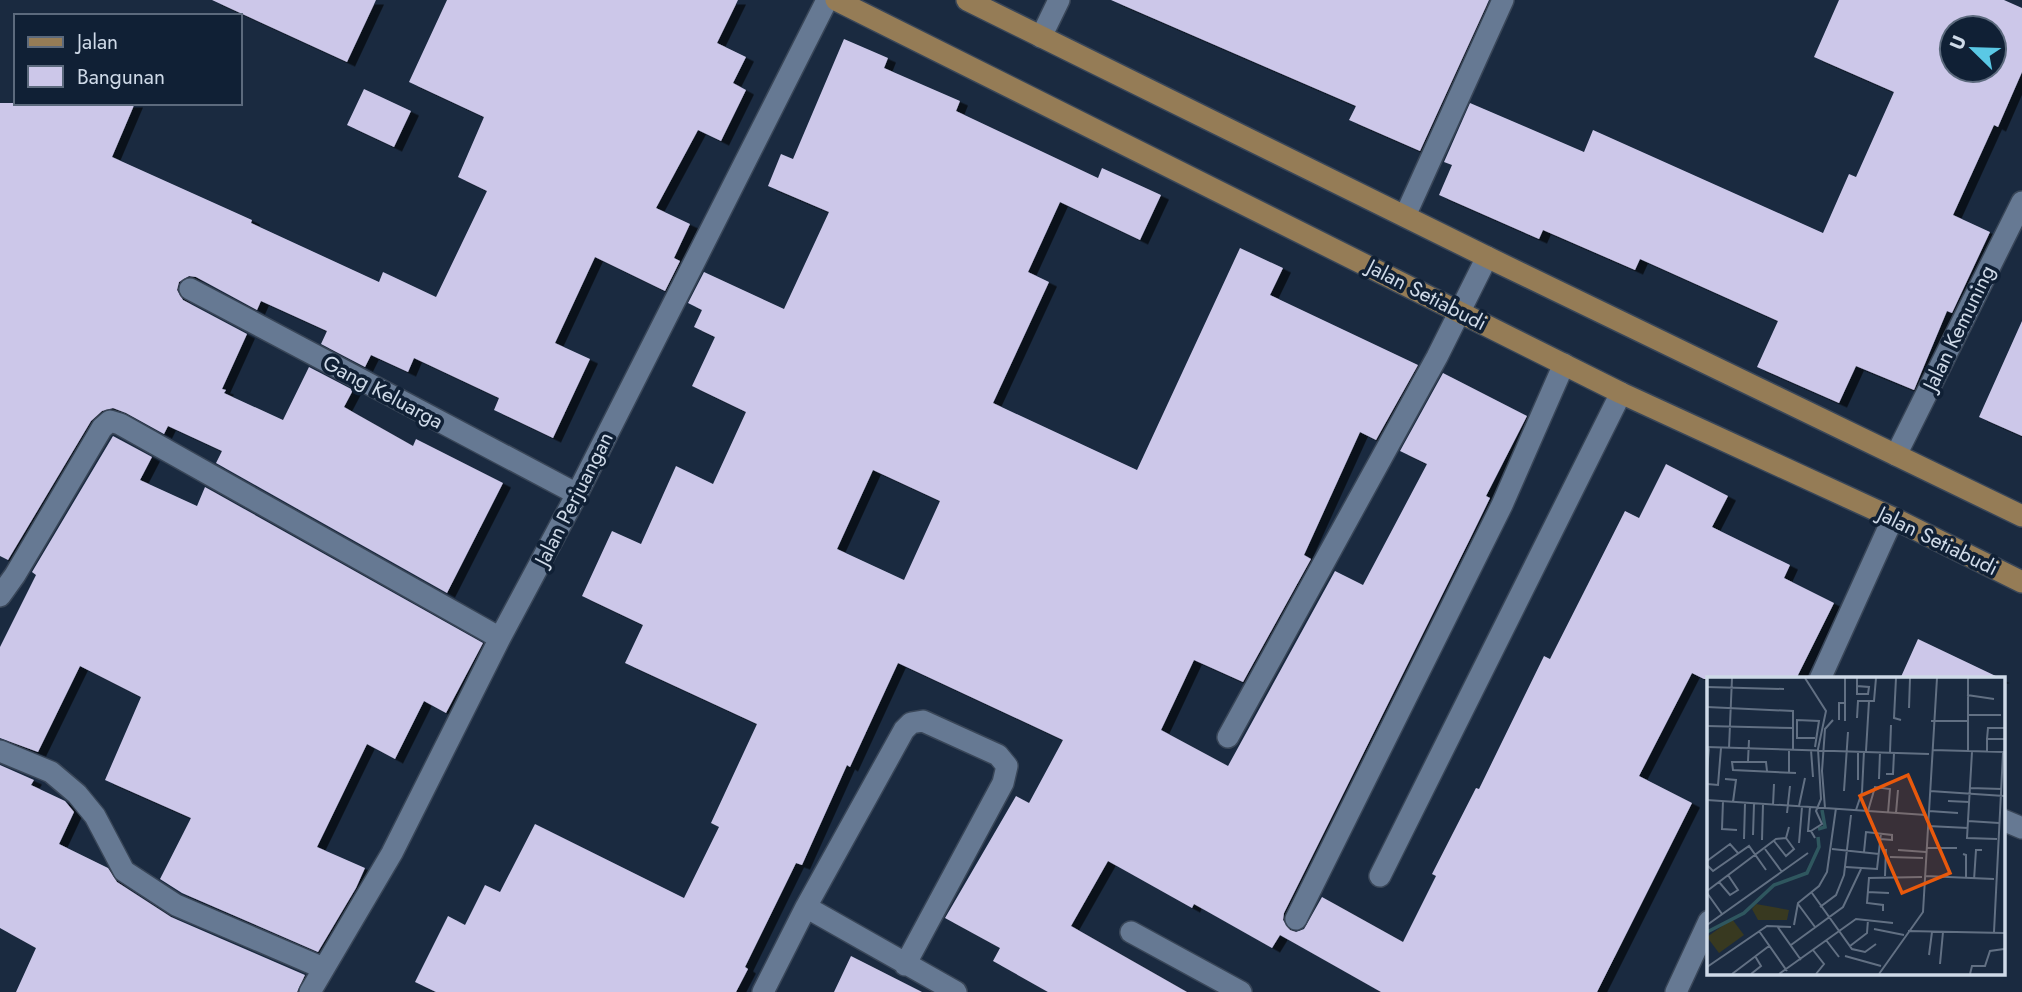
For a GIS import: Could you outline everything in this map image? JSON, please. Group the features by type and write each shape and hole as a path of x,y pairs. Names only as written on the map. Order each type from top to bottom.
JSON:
{"main road":[{"name":"Jalan Setiabudi","path":"836,0 1621,393 1893,518 2022,582"},
{"path":"967,0 1487,257 2022,516"}],"street":[{"name":"Jalan Perjuangan","path":"310,992 392,853 827,0"},
{"path":"1041,37 1059,0"},
{"path":"1405,216 1503,0"},
{"name":"Jalan Kemuning","path":"1896,455 2022,202"},
{"path":"1228,737 1431,368 1487,257"},
{"name":"Gang Keluarga","path":"190,289 577,494"},
{"path":"1296,919 1502,505 1564,364"},
{"path":"1380,876 1621,393"},
{"path":"0,596 102,428 110,421 120,424 500,638"},
{"path":"1821,677 1893,518"},
{"path":"763,992 806,907 904,730 918,720 998,755 1007,766 1003,783 905,965"},
{"path":"0,751 51,772 77,794 95,816 124,871 176,905 323,968"},
{"path":"2004,820 2022,828"},
{"path":"806,907 957,992"},
{"path":"1676,992 1707,925"},
{"path":"1131,932 1241,992"}],"building":[{"path":"212,0 376,0 347,62"},
{"path":"447,0 738,0 717,43 746,57 733,83 746,90 721,141 698,130 656,208 690,224 674,258 680,261 665,291 595,257 555,343 590,359 553,438 494,410 499,398 414,358 408,372 371,355 365,367 321,344 327,331 261,301 257,310 196,277 189,276 179,282 177,290 183,300 247,334 222,389 226,390 224,393 283,420 309,367 353,390 344,407 413,446 416,439 503,483 447,593 216,463 222,451 168,426 164,434 113,408 102,411 91,421 8,560 0,556 0,103 134,105 112,157 252,220 251,223 379,282 383,272 436,297 487,191 458,177 484,117 409,82"},
{"path":"1111,0 1489,0 1420,151 1349,120 1356,106"},
{"path":"1839,0 2004,0 2022,8 2022,72 1998,127 1994,125 1953,215 1990,232 1952,313 1947,311 1914,390 1856,366 1839,403 1757,367 1778,321 1640,259 1635,270 1543,230 1539,239 1439,195 1452,165 1444,162 1470,103 1584,152 1593,130 1823,233 1849,174 1856,177 1894,92 1814,57"},
{"path":"844,39 888,58 884,68 960,101 956,111 1098,178 1102,168 1161,195 1140,240 1060,202 1028,272 1049,282 993,403 1137,470 1240,248 1283,268 1270,295 1418,365 1376,440 1360,432 1304,555 1311,559 1243,682 1194,660 1161,730 1228,766 1335,571 1363,585 1427,464 1400,451 1443,373 1527,416 1486,496 1490,498 1470,539 1284,913 1283,920 1290,930 1296,932 1304,929 1322,897 1403,942 1436,876 1432,874 1476,788 1479,789 1544,656 1550,659 1625,511 1639,518 1666,464 1728,496 1712,527 1790,565 1784,578 1834,603 1797,677 1704,679 1692,673 1639,776 1692,803 1597,992 1381,992 1280,935 1272,948 1194,904 1192,908 1108,861 1071,926 1187,992 1048,992 993,961 1000,948 945,918 1016,796 1029,803 1063,740 898,663 850,767 847,765 802,865 796,863 745,967 748,969 736,992 436,992 415,982 448,916 465,925 485,885 500,892 535,824 684,898 719,827 711,823 757,724 625,663 643,625 582,596 612,531 641,544 676,466 713,484 746,412 692,386 715,337 694,327 702,310 688,303 704,272 784,309 829,212 768,186 781,154 793,159","holes":["873,470 940,501 904,580 837,549"]},
{"path":"364,89 411,111 394,147 347,125"},
{"path":"2022,321 2022,436 1979,417"},
{"path":"113,436 152,457 140,480 197,506 205,487 483,643 446,713 424,701 395,759 367,744 317,847 365,868 318,952 182,893 160,879 191,818 105,780 141,697 80,666 38,752 0,738 0,647 36,575 32,572"},
{"path":"1918,639 1998,677 1901,677"},
{"path":"0,765 34,780 31,785 65,801 74,812 59,844 108,868 117,882 171,917 305,975 297,992 16,992 36,948 0,928"},
{"path":"851,956 922,992 834,992"}]}
